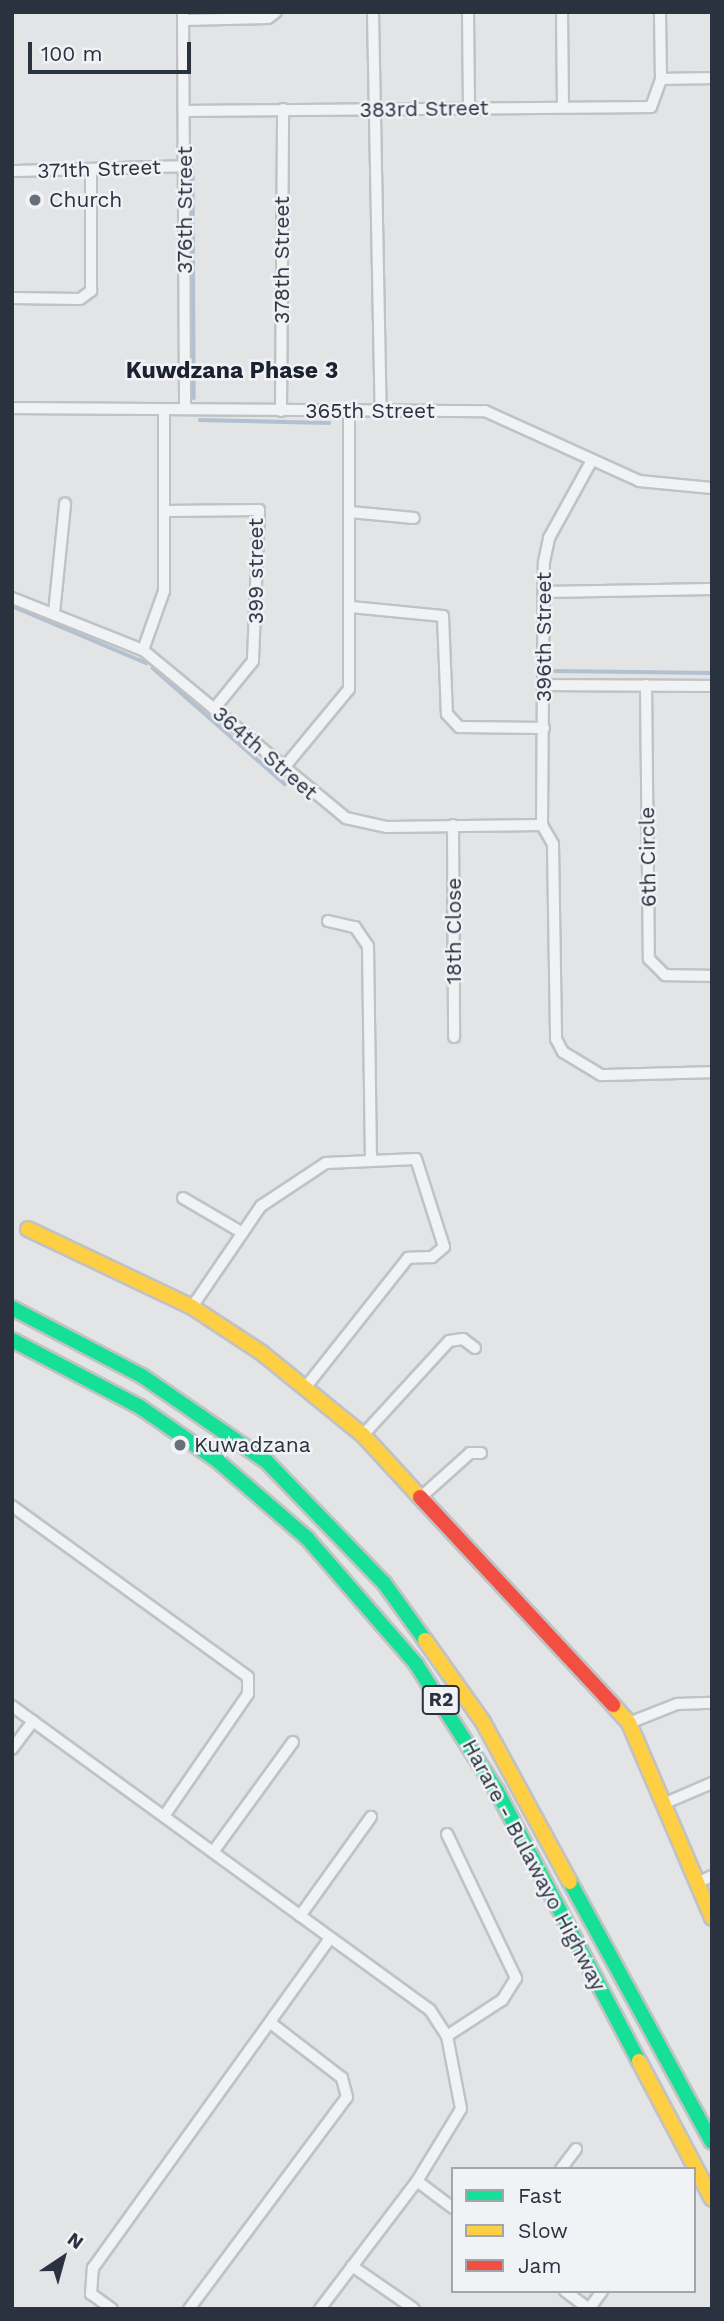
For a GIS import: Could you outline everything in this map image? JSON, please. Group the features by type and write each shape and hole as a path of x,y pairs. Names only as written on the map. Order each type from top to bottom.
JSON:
{"main road":[{"path":"28,1229 192,1307 305,1388 363,1435 629,1723 712,1918"},
{"name":"Harare - Bulawayo Highway","path":"12,1308 70,1335 230,1435 267,1462 384,1583 483,1721 712,2142"},
{"name":"Harare - Bulawayo Highway","path":"12,1339 140,1407 218,1461 307,1538 408,1654 497,1791 695,2167"},
{"name":"Harare - Bulawayo Highway","path":"696,2169 712,2199"}],"street":[{"path":"183,16 268,18 276,12"},
{"path":"373,12 372,111 381,411"},
{"path":"468,12 469,108"},
{"path":"562,12 563,106"},
{"path":"660,12 661,79 712,78"},
{"name":"376th Street","path":"183,16 186,166 185,409"},
{"name":"383rd Street","path":"184,111 651,107 659,97 661,79"},
{"name":"378th Street","path":"281,411 283,109"},
{"name":"371th Street","path":"12,172 186,166"},
{"path":"12,298 80,299 91,291 91,170"},
{"name":"365th Street","path":"12,408 485,411 592,460 665,488 712,488"},
{"path":"143,650 162,604 166,511 164,409"},
{"path":"282,770 347,694 351,607 349,411"},
{"name":"396th Street","path":"541,825 544,592 549,538 592,460"},
{"path":"54,613 65,504"},
{"name":"399 street","path":"166,511 259,510 253,661 214,709"},
{"path":"350,513 414,518"},
{"path":"544,592 712,589"},
{"name":"364th Street","path":"12,598 143,650 282,770 346,818 387,827 541,825"},
{"path":"351,607 443,616 447,715 459,727 544,728"},
{"path":"544,685 712,686"},
{"name":"6th Circle","path":"646,685 649,959 665,975 712,976"},
{"name":"18th Close","path":"453,825 454,1037"},
{"path":"541,825 553,844 556,1039 563,1052 601,1074 712,1072"},
{"path":"328,921 355,927 368,946 371,1161"},
{"path":"192,1307 261,1206 327,1163 416,1159 444,1247 432,1257 408,1258 305,1388"},
{"path":"183,1198 243,1233"},
{"path":"363,1435 449,1341 463,1339 475,1348"},
{"path":"421,1497 470,1453 481,1453"},
{"path":"12,1506 248,1677 248,1694 164,1816"},
{"path":"629,1723 677,1704 712,1703"},
{"path":"12,1706 434,2012 447,2036 462,2106 416,2181 320,2309"},
{"path":"12,1749 33,1721"},
{"path":"213,1852 293,1742"},
{"path":"663,1804 712,1783"},
{"path":"300,1916 371,1817"},
{"path":"447,1833 516,1978 502,2000 447,2036"},
{"path":"697,1883 712,1875"},
{"path":"112,2309 91,2294 93,2268 272,2024 330,1938"},
{"path":"189,2309 347,2097 342,2078 272,2024"},
{"path":"562,2167 576,2149"},
{"path":"416,2181 451,2207"},
{"path":"352,2266 414,2309"},
{"path":"568,2293 589,2309 601,2293"}],"waterway":[{"path":"193,171 194,398"},
{"path":"200,420 329,423"},
{"path":"12,606 146,663"},
{"path":"153,668 285,784"},
{"path":"555,671 712,673"}],"traffic: fast":[{"path":"12,1308 142,1376 267,1462 384,1583 425,1640"},
{"path":"12,1340 140,1407 218,1461 307,1538 416,1664 497,1791 639,2061"},
{"path":"570,1882 712,2142"}],"traffic: slow":[{"path":"28,1229 192,1307 262,1353 363,1435 420,1497"},
{"path":"425,1640 483,1722 570,1882"},
{"path":"613,1705 629,1723 712,1918"},
{"path":"639,2061 695,2167"},
{"path":"696,2169 712,2199"}],"traffic: jam":[{"path":"420,1497 613,1705"}],"place":[{"name":"Church","path":"35,200"},
{"name":"Kuwadzana","path":"180,1445"}],"district":[{"name":"Kuwdzana Phase 3","path":"232,371"}]}
